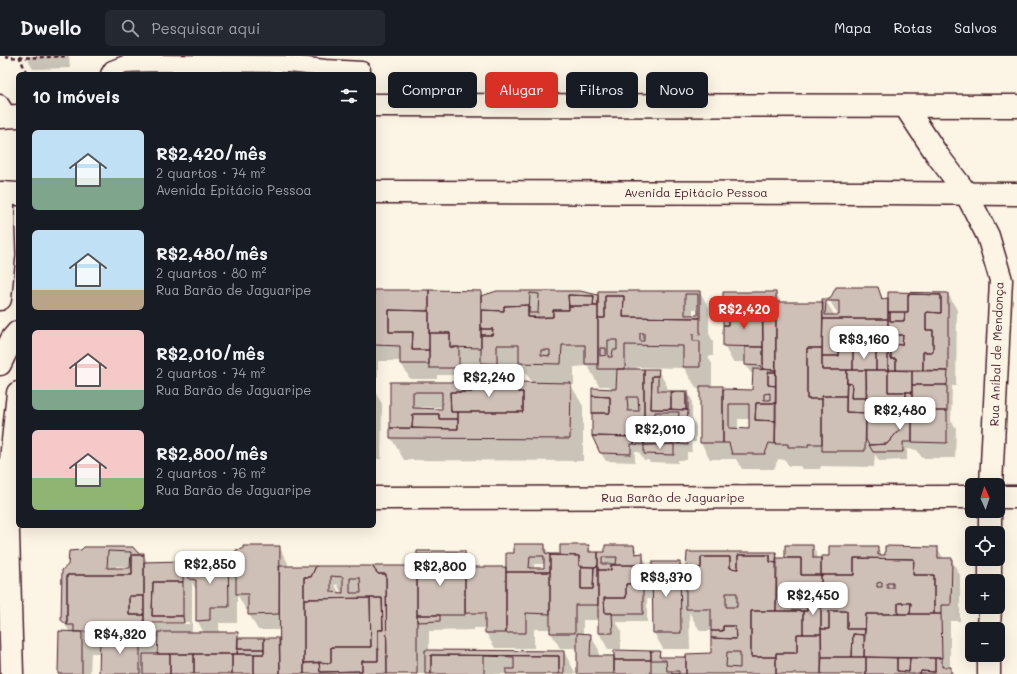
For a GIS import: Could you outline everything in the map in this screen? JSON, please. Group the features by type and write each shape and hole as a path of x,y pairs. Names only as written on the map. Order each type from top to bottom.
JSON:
{"main road":[{"path":"376,105 1017,106"},
{"name":"Rua Aníbal de Mendonça","path":"904,106 938,156 966,193 988,236 1001,280 991,478"},
{"path":"0,299 4,254 3,227 5,190"},
{"name":"Avenida Epitácio Pessoa","path":"376,192 1017,194"},
{"path":"0,364 12,339 16,334"},
{"path":"12,674 8,497 16,414"},
{"name":"Rua Barão de Jaguaripe","path":"376,498 965,497"},
{"path":"1005,497 1017,497"},
{"path":"989,662 989,674"}],"lane":[{"path":"110,72 112,69 125,64 157,63 289,64 325,68 362,67"}],"path":[{"path":"5,56 10,58 68,56"},
{"path":"20,57 26,72"}],"building":[{"path":"836,287 878,287 882,299 888,298 888,319 823,319 822,299 830,299","holes":["826,301 839,301 839,315 825,315"]},
{"path":"376,290 429,290 429,311 389,310 389,332 413,332 412,350 429,350 429,364 400,364 400,346 376,345"},
{"path":"429,290 481,291 481,348 450,347 450,333 429,333"},
{"path":"497,291 580,291 598,295 598,306 593,306 594,296 568,295 569,310 553,310 553,317 528,317 528,305 504,306 504,311 481,310 481,296","holes":["530,293 539,294 538,313 529,313"]},
{"path":"598,291 700,291 700,318 623,317 624,296 605,296 605,318 598,318","holes":["685,294 698,294 698,315 685,315"]},
{"path":"723,292 776,292 776,321 763,321 762,311 739,311 739,318 728,317 728,325 723,325"},
{"path":"888,292 948,293 948,371 923,370 923,352 933,352 933,330 926,330 926,312 941,313 941,295 908,294 908,312 888,312"},
{"path":"908,294 941,295 941,313 926,312 926,330 933,330 933,352 923,352 923,370 896,370 896,359 891,359 891,344 902,345 903,335 888,335 888,312 890,312 890,321 904,321 905,312 908,312"},
{"path":"568,295 594,296 593,306 569,306"},
{"path":"605,296 624,296 623,317 700,318 700,335 693,334 693,341 700,341 700,367 683,367 683,346 625,345 625,369 598,369 598,318 605,318","holes":["640,333 644,333 644,341 640,341","608,340 617,340 617,350 613,350 612,357 608,357","600,348 606,348 606,355 600,356"]},
{"path":"776,302 823,302 822,348 807,348 807,399 822,399 822,444 808,444 808,447 788,447 788,444 775,444"},
{"path":"528,305 528,317 541,318 553,317 553,310 569,310 569,306 598,306 598,364 585,364 585,345 562,345 561,364 519,363 519,345 497,345 497,364 481,363 481,335 492,335 493,329 481,329 481,310 504,311 504,306","holes":["541,350 550,350 550,356 541,355"]},
{"path":"389,310 429,311 429,350 412,350 413,332 389,332"},
{"path":"739,311 762,311 763,347 723,346 723,325 728,325 728,317 739,318"},
{"path":"890,312 905,312 904,321 890,321"},
{"path":"823,319 888,319 888,370 876,370 876,349 853,349 853,345 839,346 839,356 822,356"},
{"path":"763,321 776,321 776,370 763,369"},
{"path":"481,329 493,329 492,335 481,335"},
{"path":"429,333 450,333 450,347 459,347 459,368 429,368"},
{"path":"888,335 903,335 902,345 891,344 891,359 896,359 896,370 888,370"},
{"path":"853,345 853,370 822,370 822,356 839,356 839,346"},
{"path":"745,347 763,347 763,369 761,370 761,366 745,365"},
{"path":"807,348 822,348 822,370 847,370 846,396 822,396 822,399 807,399"},
{"path":"853,349 876,349 876,370 853,370"},
{"path":"617,369 644,369 644,445 634,444 634,437 592,436 592,413 610,413 610,397 592,396 592,388 616,389","holes":["627,397 638,397 639,411 628,411"]},
{"path":"644,369 659,369 658,376 652,376 651,409 688,410 687,426 679,426 679,444 644,445","holes":["655,412 679,412 678,422 675,422 675,430 655,430"]},
{"path":"753,369 776,370 776,372 768,372 768,385 776,386 776,403 756,403 755,420 776,421 775,444 769,443 765,454 732,454 729,443 723,443 723,389 752,390","holes":["770,393 770,400 764,400 764,394","729,404 749,404 749,429 729,428"]},
{"path":"847,370 866,370 867,398 851,398 852,384 847,383"},
{"path":"866,370 888,370 888,392 906,392 906,410 900,410 900,429 887,444 869,445 866,440"},
{"path":"888,370 912,371 912,392 888,392"},
{"path":"912,371 948,371 947,385 912,385"},
{"path":"768,372 776,372 776,386 768,385"},
{"path":"652,376 658,376 658,391 688,391 688,410 686,410 686,392 671,392 671,409 651,409"},
{"path":"390,382 472,382 472,392 450,392 451,412 458,412 458,419 439,419 439,414 413,414 412,428 390,428","holes":["413,392 442,392 442,409 413,408"]},
{"path":"472,382 518,382 518,392 523,392 523,412 451,412 450,392 472,392"},
{"path":"518,382 571,383 570,439 390,438 390,428 458,429 458,412 523,412 523,392 518,392"},
{"path":"847,383 852,384 851,398 867,398 866,413 846,412"},
{"path":"912,385 947,385 947,411 912,411"},
{"path":"700,386 723,386 723,443 700,443"},
{"path":"671,392 686,392 686,410 671,409"},
{"path":"906,392 912,392 912,442 903,442 903,452 873,452 869,445 887,444 900,429 900,410 906,410"},
{"path":"592,396 610,397 610,413 592,413"},
{"path":"822,396 846,396 846,412 866,413 865,451 822,451"},
{"path":"756,403 776,403 776,421 755,420"},
{"path":"912,411 947,411 947,443 912,442"},
{"path":"413,414 439,414 439,419 458,419 458,429 412,428"},
{"path":"679,426 687,426 688,445 679,444"},
{"path":"592,436 634,437 634,444 631,444 631,454 600,453"},
{"path":"674,444 674,455 644,454 644,445"},
{"path":"514,544 545,544 545,553 550,554 550,572 506,572 506,553 514,553","holes":["530,556 544,556 544,568 529,568"]},
{"path":"560,545 589,545 589,552 598,552 598,566 579,566 579,556 550,555 560,554"},
{"path":"605,545 634,545 635,554 643,553 643,565 611,565 611,570 598,570 598,552 605,552","holes":["602,557 617,557 616,564 602,564"]},
{"path":"785,545 813,545 813,558 821,558 821,575 801,575 801,558 785,558"},
{"path":"243,546 280,546 279,614 248,615 248,594 236,594 236,550 243,549"},
{"path":"829,546 878,546 878,555 885,555 885,546 938,547 938,558 952,558 951,605 941,605 941,614 934,614 934,575 913,575 914,559 854,558 854,575 821,575 821,556 829,556"},
{"path":"84,547 133,547 138,553 144,553 144,555 132,555 132,575 67,575 67,625 61,620 62,570 68,565 69,551 81,550","holes":["108,551 131,552 130,568 107,568"]},
{"path":"417,551 465,551 465,574 454,574 454,555 417,555"},
{"path":"687,552 776,552 777,563 770,562 770,555 738,555 738,569 730,568 730,557 701,557 701,568 686,569"},
{"path":"217,554 228,554 229,607 210,607 210,620 196,621 196,580 189,579 189,560 216,560"},
{"path":"132,555 144,555 144,596 129,596 129,615 144,615 144,631 74,632 74,625 67,625 67,575 132,575"},
{"path":"417,555 454,555 454,574 465,574 465,615 417,615"},
{"path":"550,555 579,556 579,566 581,567 581,589 593,589 594,567 598,566 598,605 575,605 575,633 550,633"},
{"path":"738,555 770,555 770,562 777,563 776,611 751,611 751,657 776,657 776,674 686,674 686,654 711,653 711,638 736,639 735,626 723,626 723,631 711,631 711,609 686,609 686,569 701,568 701,557 730,557 730,568 738,569","holes":["726,593 737,593 737,607 726,607","727,652 740,652 740,668 726,667"]},
{"path":"776,558 801,558 801,575 821,575 821,596 807,597 807,611 776,611"},
{"path":"854,558 914,559 913,575 934,575 934,614 910,614 911,603 898,603 898,614 866,614 865,629 847,629 847,611 829,611 829,629 821,629 821,575 854,575","holes":["882,582 882,587 877,587 877,583","887,583 893,583 893,588 887,588"]},
{"path":"183,561 183,582 153,582 152,616 183,616 184,623 144,623 144,562"},
{"path":"652,562 680,562 681,633 653,633"},
{"path":"611,565 643,565 643,583 626,584 626,598 604,598 605,613 612,613 613,633 598,633 598,570 611,570"},
{"path":"279,566 316,566 311,577 304,577 304,674 280,674"},
{"path":"316,566 372,566 378,574 386,574 387,674 304,674 304,663 319,662 320,672 362,671 362,661 378,661 378,630 383,630 382,598 304,599 304,577 311,577","holes":["331,576 343,577 343,593 331,592","350,578 360,578 361,593 350,593"]},
{"path":"372,566 417,566 417,674 387,674 386,574 378,574"},
{"path":"465,567 506,567 506,633 485,633 485,613 465,613"},
{"path":"581,567 594,567 593,589 581,589"},
{"path":"506,572 550,572 550,614 526,613 526,633 506,633"},
{"path":"153,582 183,582 183,616 152,616"},
{"path":"643,583 643,614 605,613 604,598 626,598 626,584"},
{"path":"129,596 144,596 144,615 129,615"},
{"path":"821,596 821,634 803,634 803,611 807,611 807,597"},
{"path":"370,598 382,598 383,630 378,630 378,661 362,661 362,671 320,672 319,662 331,663 331,647 371,647"},
{"path":"370,598 371,647 331,647 331,663 304,663 304,599"},
{"path":"898,603 911,603 910,614 898,614"},
{"path":"751,611 803,611 803,634 797,634 797,653 776,653 776,657 751,657"},
{"path":"829,611 847,611 847,629 865,629 864,635 853,634 852,657 822,657 821,629 829,629"},
{"path":"866,614 941,614 942,658 864,657"},
{"path":"417,615 440,615 440,621 417,622"},
{"path":"723,626 735,626 736,639 711,638 711,631 723,631"},
{"path":"59,631 82,632 82,674 58,674"},
{"path":"158,632 238,632 237,654 157,654"},
{"path":"577,633 591,634 590,656 614,656 614,674 577,674"},
{"path":"797,634 821,634 821,674 776,674 776,653 797,653"},
{"path":"853,634 864,635 864,657 852,657"},
{"path":"100,635 140,635 140,674 99,674"},
{"path":"238,638 264,638 264,649 238,649"},
{"path":"264,638 279,638 280,674 254,674 254,654 264,654"},
{"path":"238,649 264,649 264,654 237,654"},
{"path":"425,650 564,651 564,674 559,674 559,656 431,655 431,674 425,674"},
{"path":"614,650 651,651 651,660 614,660"},
{"path":"651,651 660,651 659,657 686,657 686,674 614,674 614,660 651,660"},
{"path":"143,654 170,654 170,674 143,674"},
{"path":"170,654 194,654 194,674 170,674"},
{"path":"194,654 232,654 232,674 194,674"},
{"path":"232,654 254,654 254,674 232,674"},
{"path":"431,655 559,656 559,674 506,674 506,669 514,669 514,657 484,656 484,674 431,674"},
{"path":"822,657 866,657 866,674 821,674"},
{"path":"866,657 897,658 897,671 909,672 910,658 935,658 935,672 921,671 920,674 866,674"},
{"path":"897,658 910,658 909,672 897,671"},
{"path":"935,658 942,658 942,667 951,667 951,674 920,674 921,671 935,672"},
{"path":"651,660 666,660 667,671 679,671 679,674 651,674"}]}
